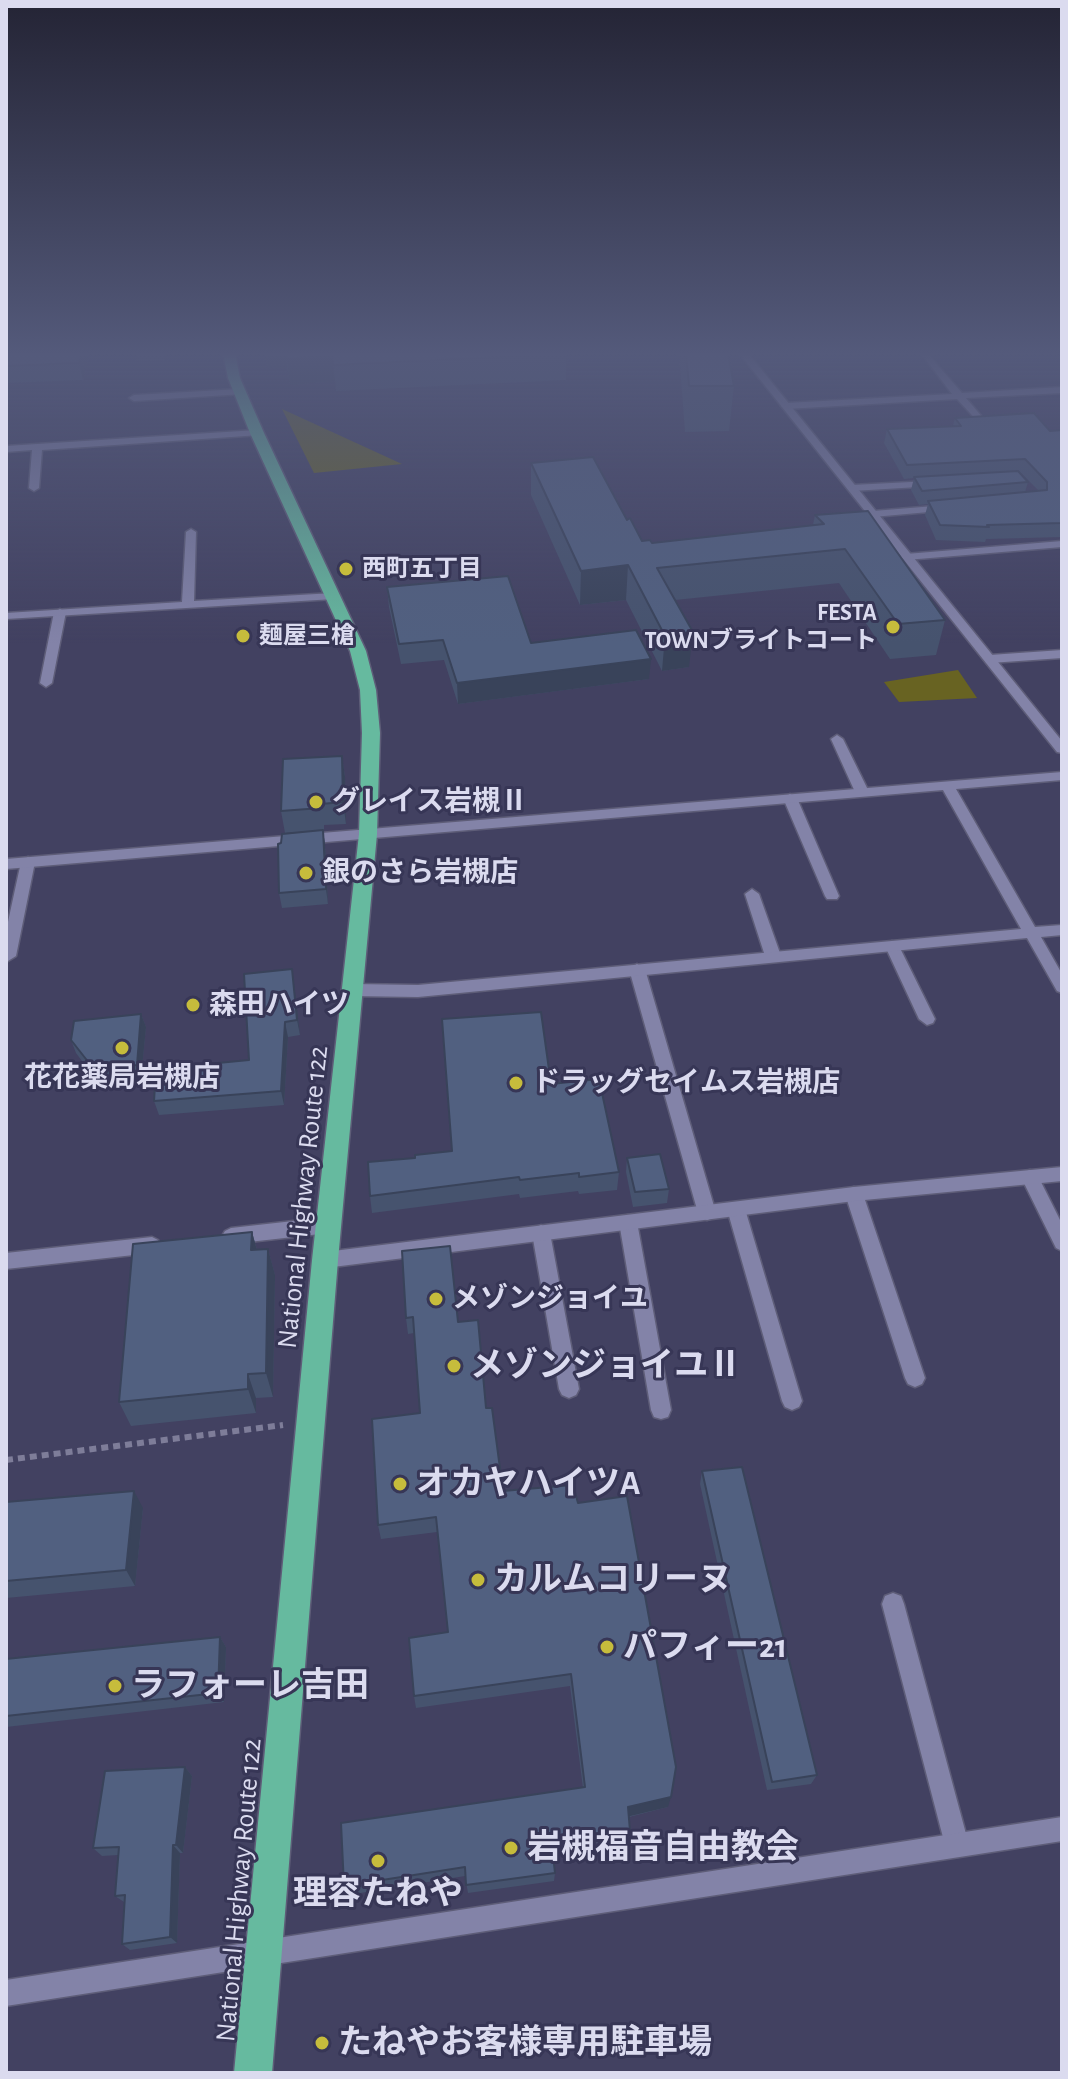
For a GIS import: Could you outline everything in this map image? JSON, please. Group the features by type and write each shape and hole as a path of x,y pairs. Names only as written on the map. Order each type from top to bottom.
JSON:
{"highway":[{"name":"National Highway Route 122","path":"253,2073 325,1260 368,834 371,733 368,690 358,651 265,450"}],"street":[{"path":"34,488 37,450"},
{"path":"821,450 1062,749"},
{"path":"852,488 943,483"},
{"path":"873,514 962,507"},
{"path":"188,604 191,532"},
{"path":"906,557 1062,544"},
{"path":"6,616 334,596"},
{"path":"46,683 60,612"},
{"path":"990,659 1062,654"},
{"path":"837,739 862,792"},
{"path":"6,864 1062,776"},
{"path":"947,785 1062,987"},
{"path":"790,798 832,896"},
{"path":"8,956 28,862"},
{"path":"752,894 773,956"},
{"path":"353,990 418,991 1062,930"},
{"path":"892,946 927,1019"},
{"path":"637,969 707,1213"},
{"path":"325,1260 854,1194 1062,1174"},
{"path":"1030,1177 1062,1243"},
{"path":"854,1194 915,1378"},
{"path":"736,1209 792,1401"},
{"path":"628,1222 661,1410"},
{"path":"206,1239 329,1225"},
{"path":"541,1233 569,1389"},
{"path":"6,1261 175,1242"},
{"path":"893,1604 957,1845"},
{"path":"6,1993 1062,1829"}],"path":[{"path":"6,1460 312,1421"}],"shaded area":[{"path":"303,450 371,450 402,464 314,473"},
{"path":"958,670 977,698 899,702 884,682"}],"building":[{"path":"899,450 1062,450 1062,523 987,525 989,527 940,525 928,501 1047,490 1047,482 1025,459 907,465"},
{"path":"593,457 627,520 630,518 642,541 650,540 652,543 824,524 815,515 868,511 945,620 898,624 845,549 657,568 693,632 665,636 628,565 581,571 531,463"},
{"path":"1018,471 1028,482 922,491 914,477"},
{"path":"508,576 531,643 636,630 651,659 457,683 443,640 399,644 387,587"},
{"path":"342,756 343,802 321,804 321,808 281,811 283,759"},
{"path":"323,830 326,889 279,893 278,844 281,843 282,834"},
{"path":"292,969 297,1020 285,1022 281,1091 154,1101 156,1069 249,1060 244,974"},
{"path":"541,1012 551,1084 599,1079 619,1172 520,1180 519,1177 370,1196 368,1162 452,1151 442,1019"},
{"path":"141,1014 137,1065 93,1068 71,1040 74,1021"},
{"path":"660,1154 669,1189 635,1192 627,1158"},
{"path":"252,1232 251,1250 268,1249 266,1373 248,1374 248,1389 119,1402 133,1244"},
{"path":"450,1246 458,1322 478,1320 486,1408 492,1408 503,1491 573,1485 578,1503 627,1496 676,1767 671,1797 628,1807 630,1831 551,1837 555,1873 466,1885 465,1867 344,1886 341,1823 585,1787 571,1674 414,1696 409,1638 448,1632 436,1517 378,1525 372,1419 420,1413 413,1317 406,1318 402,1251"},
{"path":"742,1467 817,1775 772,1782 702,1471"},
{"path":"134,1491 126,1570 6,1581 6,1502"},
{"name":"ラフォーレ吉田","path":"220,1637 218,1693 6,1716 6,1659"},
{"path":"185,1767 176,1845 173,1845 170,1937 122,1944 125,1895 115,1896 119,1847 93,1848 105,1771"}],"place":[{"name":"西町五丁目","path":"346,569"},
{"name":"FESTA TOWNブライトコート","path":"893,627"},
{"name":"麺屋三槍","path":"243,636"},
{"name":"グレイス岩槻Ⅱ","path":"316,802"},
{"name":"銀のさら岩槻店","path":"306,873"},
{"name":"森田ハイツ","path":"193,1005"},
{"name":"花花薬局岩槻店","path":"122,1048"},
{"name":"ドラッグセイムス岩槻店","path":"516,1083"},
{"name":"メゾンジョイユ","path":"436,1299"},
{"name":"メゾンジョイユⅡ","path":"454,1366"},
{"name":"オカヤハイツA","path":"400,1484"},
{"name":"カルムコリーヌ","path":"478,1580"},
{"name":"パフィー21","path":"607,1647"},
{"name":"ラフォーレ吉田","path":"115,1686"},
{"name":"岩槻福音自由教会","path":"511,1848"},
{"name":"理容たねや","path":"378,1861"},
{"name":"たねやお客様専用駐車場","path":"322,2043"}]}
